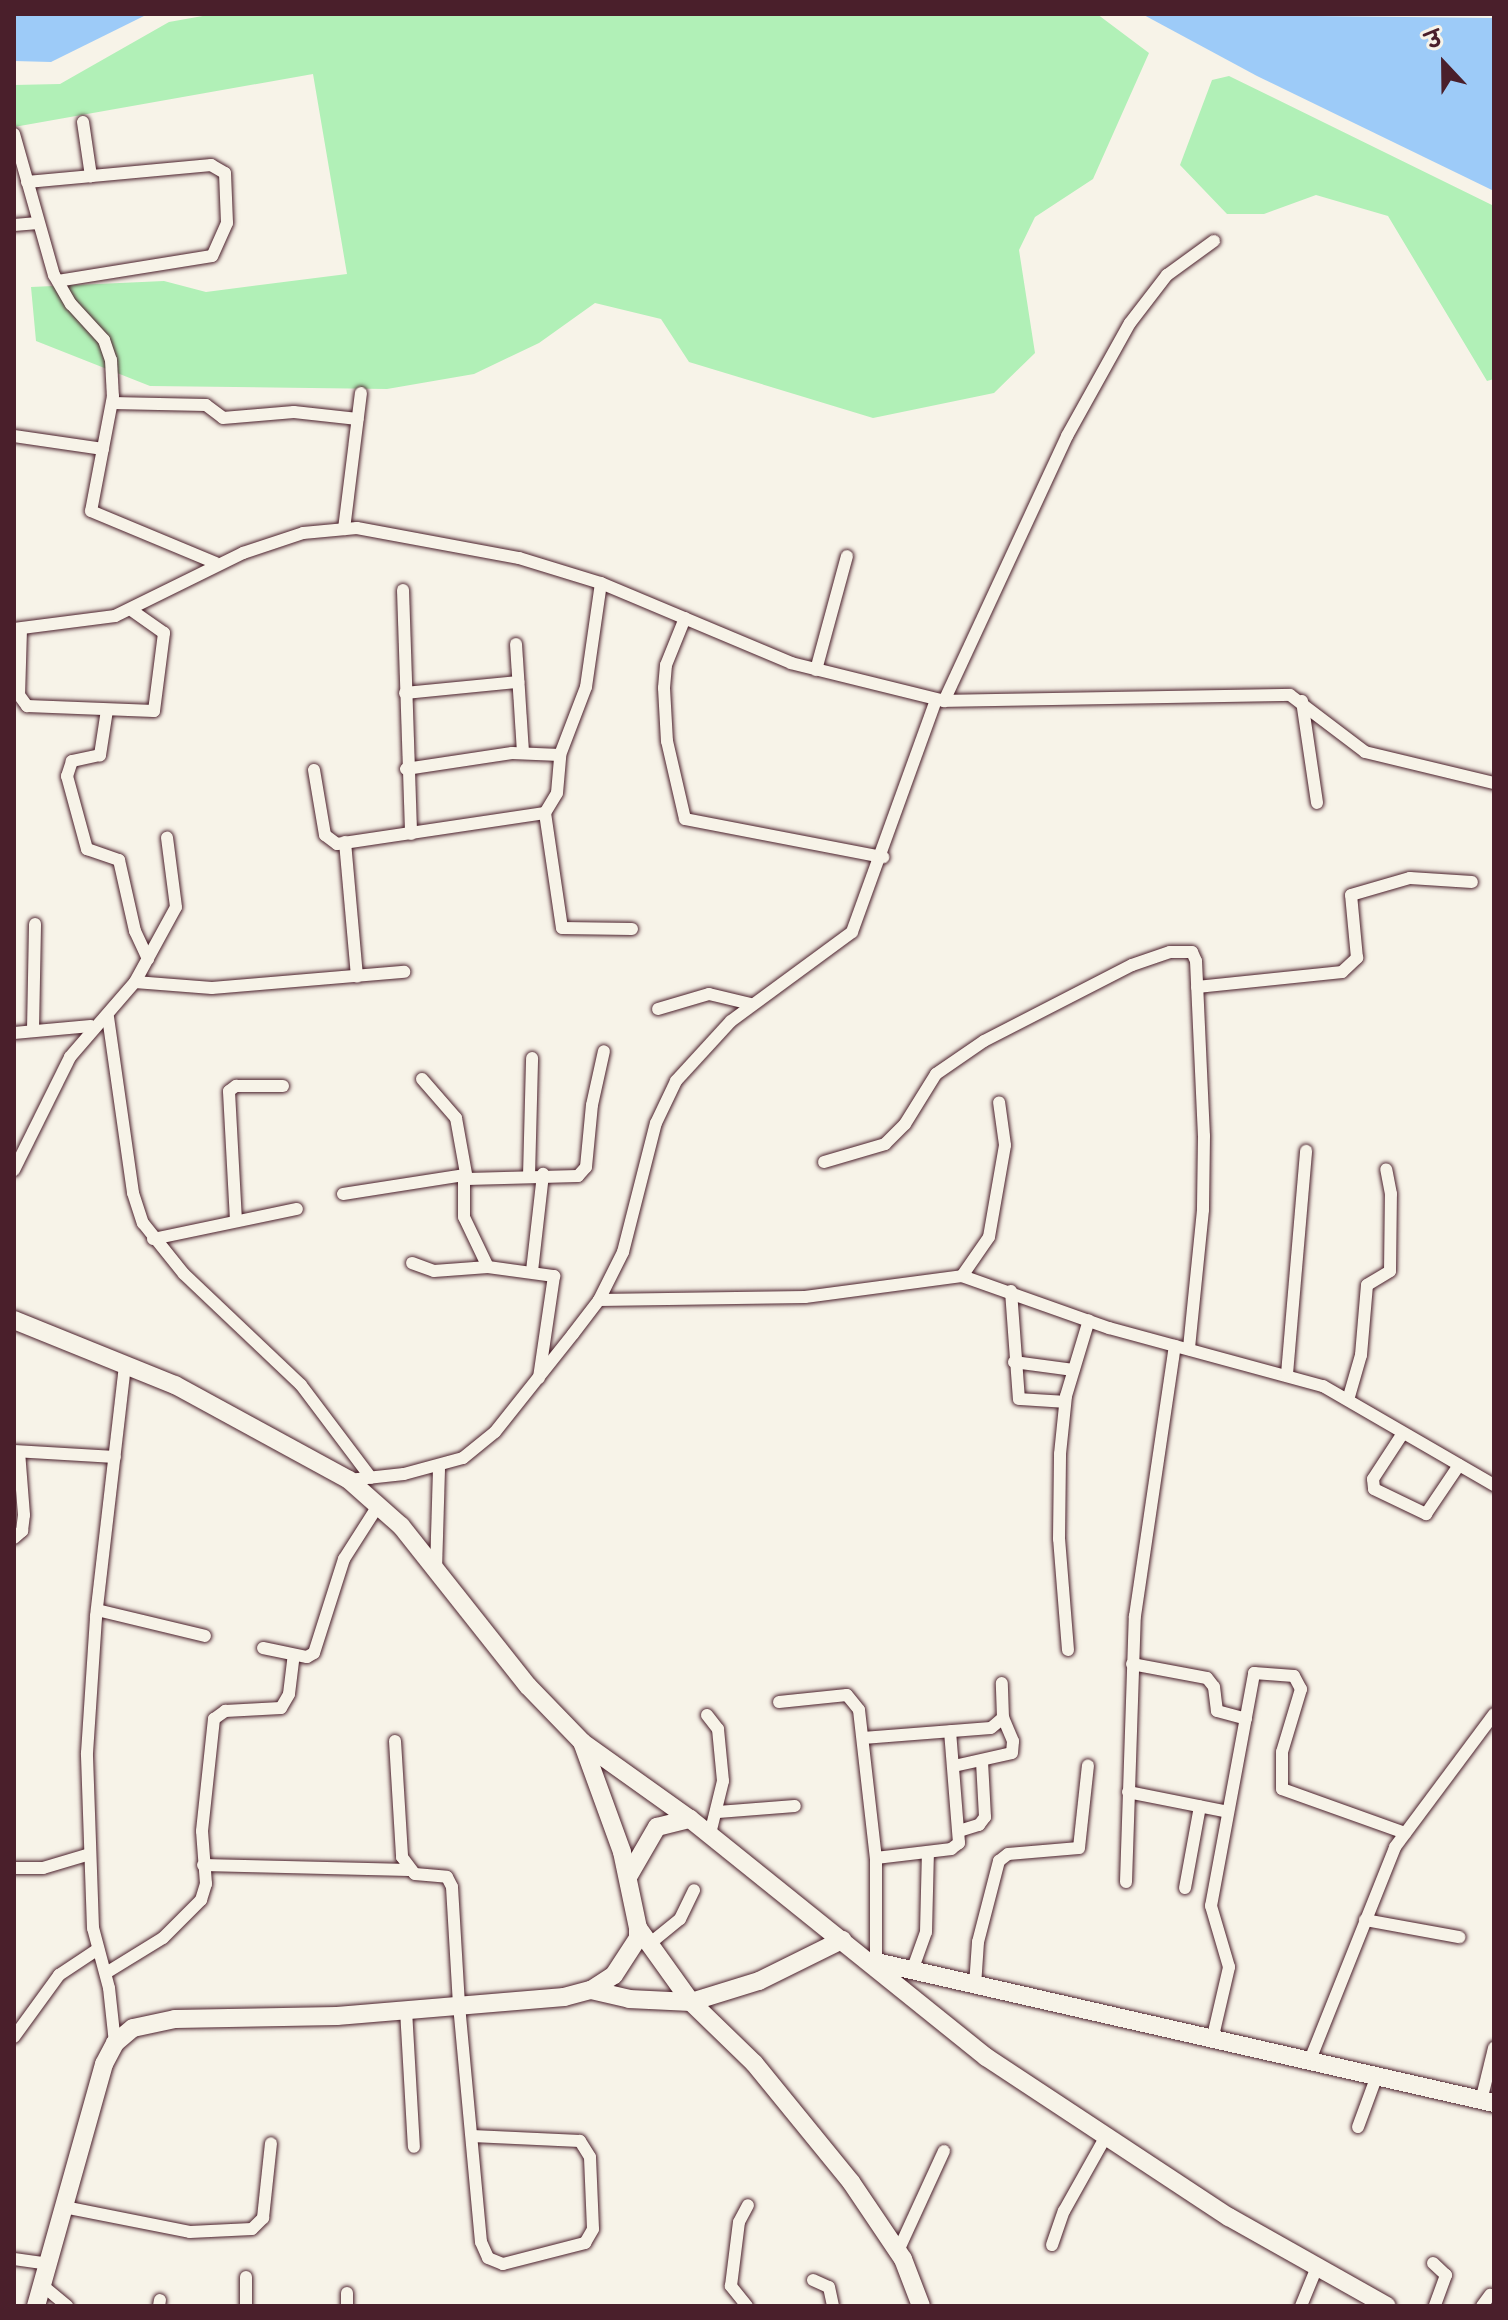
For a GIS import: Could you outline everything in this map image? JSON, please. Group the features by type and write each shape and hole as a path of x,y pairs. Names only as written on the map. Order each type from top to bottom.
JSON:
{"main road":[{"path":"14,1320 125,1364 349,1480 379,1504 528,1686 582,1742 710,1834 871,1960 944,2026 1105,2138 1383,2305"},
{"path":"582,1742 628,1877 638,1928 648,1945 691,2002 754,2063 803,2121 898,2251 921,2306"},
{"path":"628,1877 657,1827 690,1819"},
{"path":"591,1990 614,1975 628,1958 638,1928"},
{"path":"36,2306 104,2064 115,2043 133,2028 175,2019 406,2010 591,1990 629,1999 691,2002 759,1981 842,1940"},
{"path":"871,1960 975,1986 1213,2036 1376,2078 1487,2102"}],"street":[{"path":"83,122 91,176"},
{"path":"14,134 35,223 58,281 104,340 112,370 112,403 92,496 94,515 216,563"},
{"path":"27,182 219,166 225,173 224,237 212,256 58,281"},
{"path":"14,225 35,223"},
{"path":"349,1480 439,1466 479,1447 539,1378 599,1300 623,1252 665,1100 694,1060 751,1004 842,944 859,920 883,857 909,766 1067,436 1130,323 1167,275 1214,241"},
{"path":"344,529 361,393"},
{"path":"112,403 206,405 223,418 294,412 358,419"},
{"path":"14,436 103,449"},
{"path":"133,611 164,633 158,707 107,710 27,706 21,701 17,629 133,611 216,563 303,533 344,529 480,547 601,583 816,670 940,701 1272,692 1302,701 1365,752 1494,783"},
{"path":"816,670 847,556"},
{"path":"601,583 586,687 560,755 557,793 545,813 562,928 632,929"},
{"path":"403,590 406,769 411,834"},
{"path":"685,618 670,652 664,688 667,741 685,819 883,857"},
{"path":"516,644 523,753"},
{"path":"405,693 518,682"},
{"path":"1302,701 1317,803"},
{"path":"107,710 100,755 72,761 67,776 87,849 119,860 135,931 148,959"},
{"path":"406,769 523,753 560,755"},
{"path":"314,770 325,835 337,844 545,813"},
{"path":"14,1033 91,1026 108,1017 135,982 176,907 167,838"},
{"path":"345,842 357,976"},
{"path":"1197,987 1342,972 1357,958 1351,895 1410,878 1472,882"},
{"path":"33,1030 35,924"},
{"path":"824,1162 885,1144 951,1060 1132,965 1170,952 1192,952 1197,987 1203,1210 1189,1349"},
{"path":"135,982 212,988 404,972"},
{"path":"658,1009 709,994 751,1004"},
{"path":"108,1017 133,1193 153,1239 301,1385 371,1478"},
{"path":"14,1170 70,1057 91,1026"},
{"path":"343,1194 464,1175 471,1180 584,1171 604,1051"},
{"path":"532,1058 536,1175 532,1271"},
{"path":"422,1079 456,1118 464,1175 464,1217 488,1267"},
{"path":"236,1221 229,1091 236,1086 283,1086"},
{"path":"962,1276 989,1237 1005,1145 999,1102"},
{"path":"1287,1374 1306,1151"},
{"path":"1348,1400 1361,1355 1367,1285 1390,1271 1391,1194 1386,1169"},
{"path":"153,1239 297,1209"},
{"path":"412,1263 434,1271 488,1267 551,1274 556,1281 542,1334 539,1378"},
{"path":"599,1300 805,1297 962,1276 1175,1346 1287,1374 1348,1400 1494,1485"},
{"path":"1011,1291 1014,1362 1022,1403 1065,1402"},
{"path":"1068,1650 1059,1539 1065,1402 1089,1320"},
{"path":"1126,1882 1132,1664 1175,1346"},
{"path":"1014,1362 1073,1370"},
{"path":"115,2043 106,1973 98,1949 90,1854 87,1753 97,1610 125,1364"},
{"path":"1403,1433 1373,1479 1374,1489 1426,1514 1459,1465"},
{"path":"14,1538 22,1531 24,1515 16,1452 115,1457"},
{"path":"436,1573 439,1466"},
{"path":"263,1648 307,1657 318,1648 344,1559 379,1504"},
{"path":"97,1610 205,1636"},
{"path":"106,1973 163,1938 187,1916 204,1892 203,1865 214,1719 225,1711 281,1708 289,1694 294,1655"},
{"path":"1132,1664 1207,1678 1214,1687 1217,1711 1246,1719"},
{"path":"1213,2036 1229,1967 1211,1906 1254,1673 1262,1669 1294,1676 1301,1689 1282,1752 1282,1789 1405,1833"},
{"path":"954,1766 1012,1753 1013,1741 1003,1718 1002,1683"},
{"path":"779,1702 847,1695 859,1710 876,1858 871,1960"},
{"path":"1310,2060 1365,1920 1405,1833 1494,1714"},
{"path":"707,1715 715,1723 723,1781 718,1812 710,1834"},
{"path":"863,1738 991,1728 1003,1718"},
{"path":"876,1858 956,1847 959,1831 950,1731"},
{"path":"395,1741 400,1846 409,1870"},
{"path":"959,1831 979,1825 985,1817 982,1761"},
{"path":"975,1986 978,1942 999,1861 1008,1854 1079,1848 1088,1765"},
{"path":"1128,1792 1228,1812"},
{"path":"718,1812 795,1806"},
{"path":"1185,1888 1200,1806"},
{"path":"912,1971 926,1932 928,1852"},
{"path":"14,1868 43,1868 90,1854"},
{"path":"203,1865 409,1870 450,1881 481,2242 488,2258 503,2264 585,2243 593,2229 590,2157 580,2141 472,2136"},
{"path":"648,1945 680,1919 694,1890"},
{"path":"1365,1920 1459,1937"},
{"path":"14,2037 59,1975 98,1949"},
{"path":"406,2010 414,2147"},
{"path":"1487,2102 1494,2048"},
{"path":"1358,2127 1376,2078"},
{"path":"1052,2245 1064,2211 1105,2138"},
{"path":"64,2207 179,2231 252,2229 263,2218 271,2143"},
{"path":"898,2251 944,2151"},
{"path":"747,2306 731,2286 739,2222 748,2205"},
{"path":"14,2259 48,2264"},
{"path":"1433,2263 1446,2275 1435,2306"},
{"path":"1301,2306 1317,2267"},
{"path":"246,2277 246,2306"},
{"path":"813,2280 829,2287 833,2306"},
{"path":"42,2285 67,2306"}],"green space":[{"path":"214,14 1097,14 1149,53 1093,179 1035,217 1019,250 1035,353 994,393 873,418 689,362 661,319 595,303 539,343 474,374 387,389 150,386 36,341 31,287 164,281 206,292 347,274 313,74 14,127 14,85 60,84 169,22"},
{"path":"1229,76 1494,206 1494,379 1487,381 1388,216 1316,195 1264,214 1227,214 1180,165 1212,80"}],"water":[{"path":"14,14 148,14 51,62 14,61"},
{"path":"1142,14 1494,18 1494,191 1257,76"}]}
